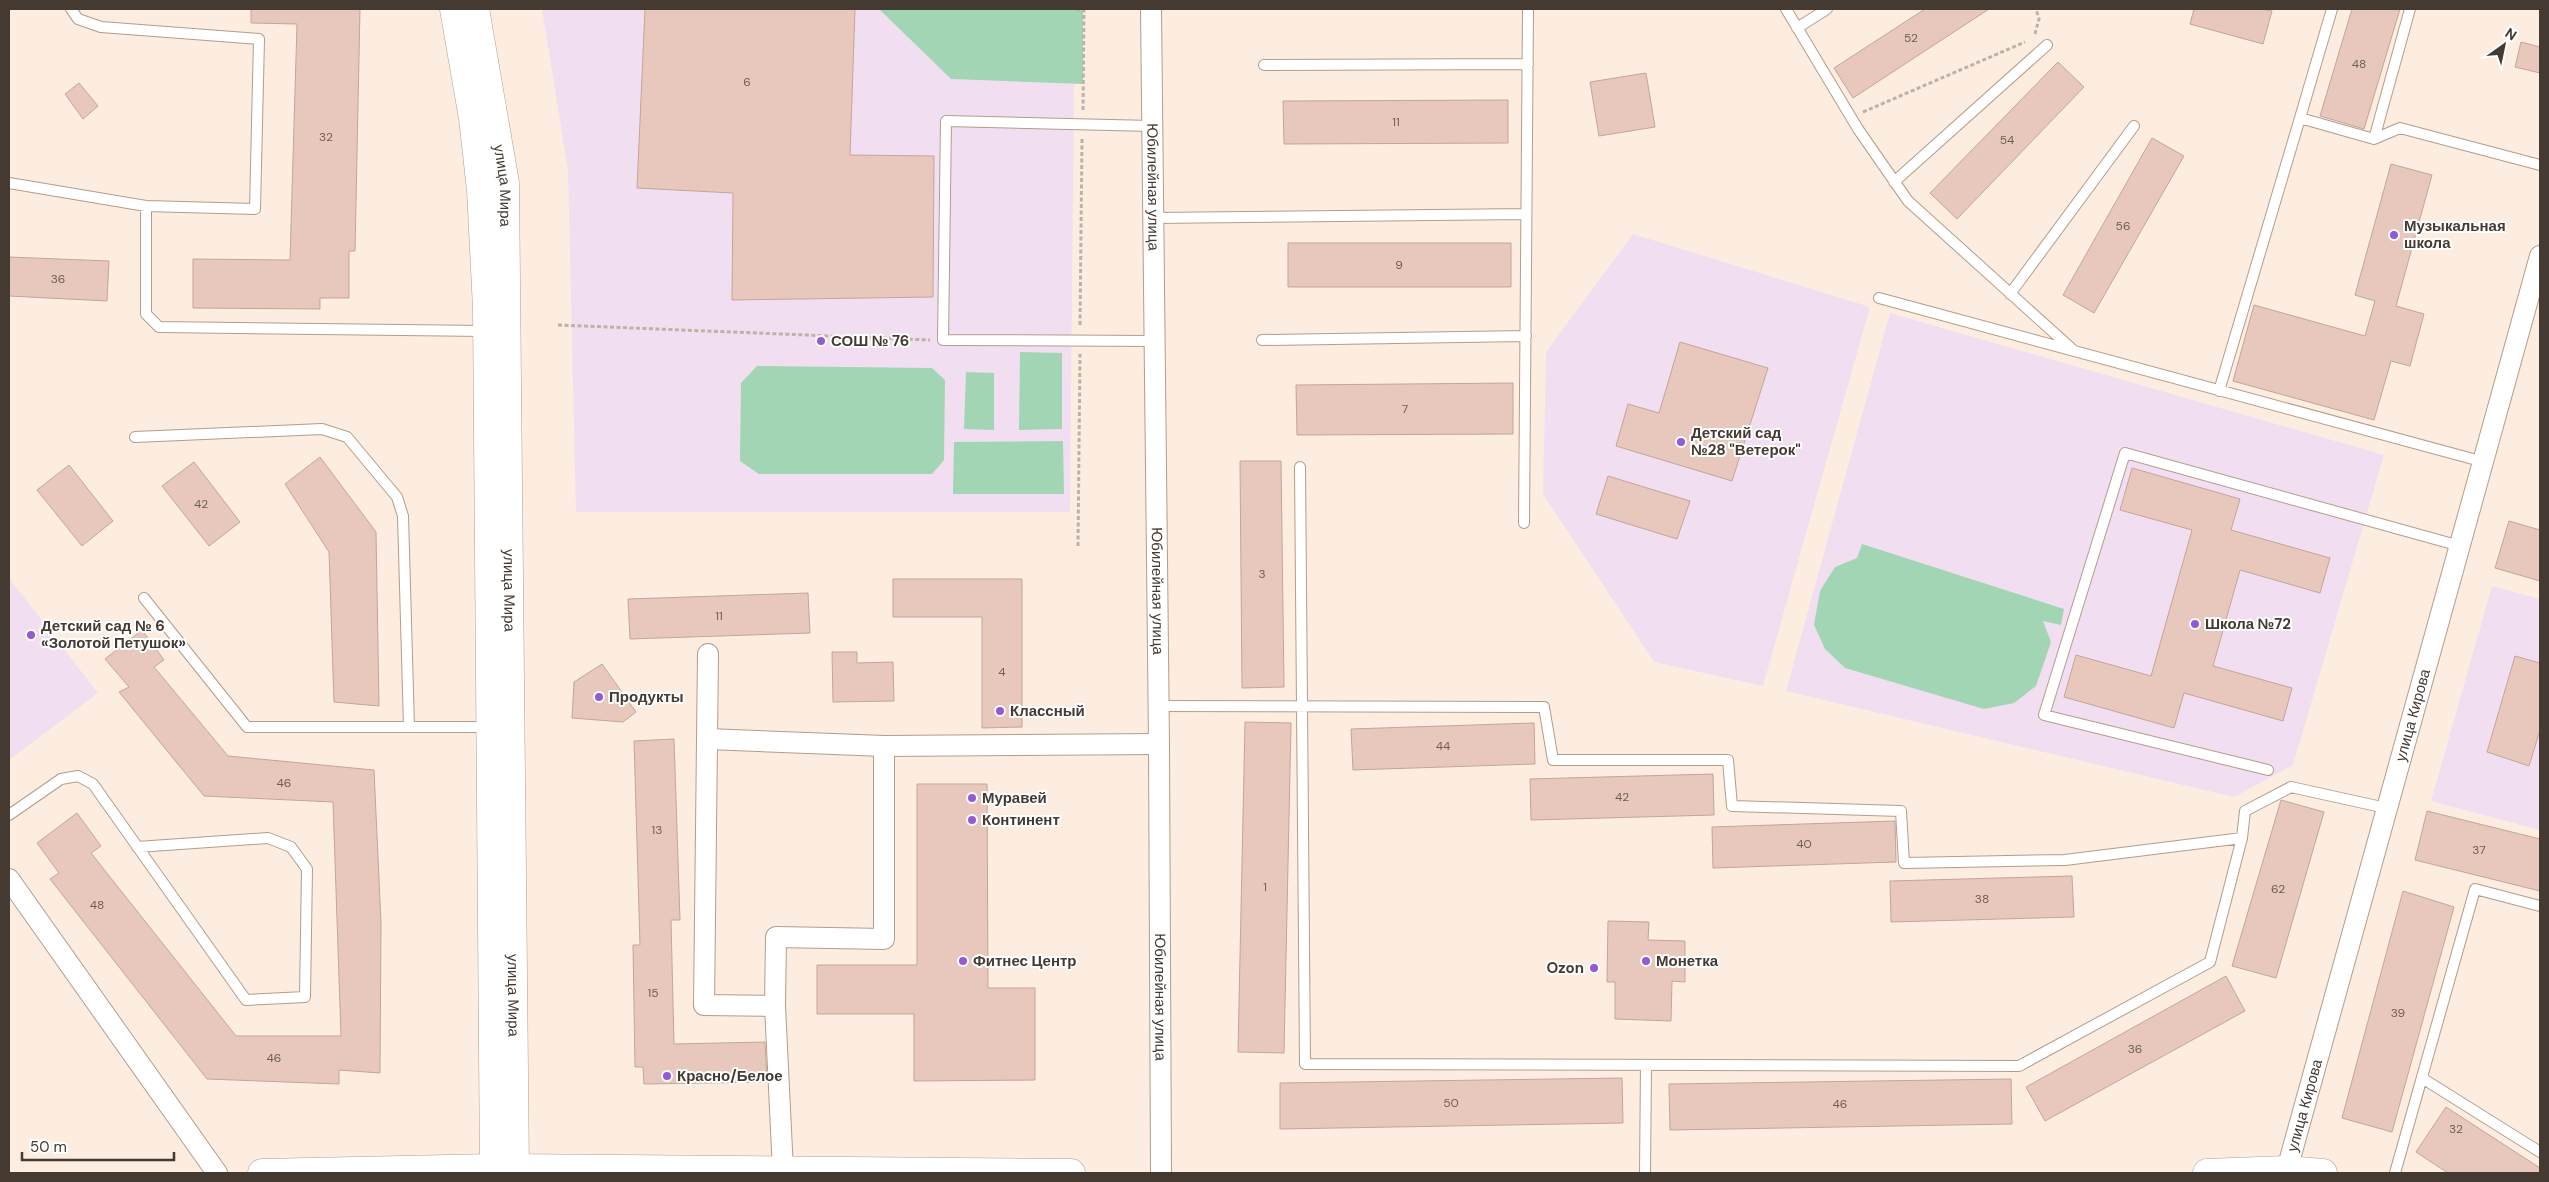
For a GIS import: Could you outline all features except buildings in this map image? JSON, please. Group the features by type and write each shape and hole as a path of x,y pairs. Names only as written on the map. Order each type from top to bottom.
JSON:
{"street":[{"name":"улица Мира","path":"454,9 473,118 498,331"},
{"name":"улица Мира","path":"475,9 506,183 498,331 504,1171"},
{"name":"Юбилейная улица","path":"1151,9 1156,706 1159,744 1161,1173"},
{"name":"улица Кирова","path":"2286,1171 2540,256"},
{"path":"708,654 704,1004 774,1006"},
{"path":"708,739 884,746 1159,744"},
{"path":"782,1171 774,1006 776,937 884,939 884,746"},
{"path":"9,879 217,1173"},
{"path":"262,1173 504,1171 1071,1173"},
{"path":"2207,1173 2286,1171 2323,1173"}],"lane":[{"path":"9,183 146,206 255,209 259,39 101,27 78,19 71,9"},
{"path":"1524,522 1528,9"},
{"path":"1786,9 1850,117 1908,201 2074,352"},
{"path":"1797,28 1827,9"},
{"path":"2219,391 2332,9"},
{"path":"2374,139 2410,9"},
{"path":"1894,182 2047,45"},
{"path":"1264,65 1528,64"},
{"path":"2300,118 2374,139 2400,128 2540,166"},
{"path":"1152,126 946,121 943,340 1154,340"},
{"path":"2010,294 2134,126"},
{"path":"146,206 146,314 159,327 498,331"},
{"path":"1153,218 1526,214"},
{"path":"1880,298 2484,462"},
{"path":"1262,340 1526,336"},
{"path":"135,437 322,429 347,437 397,497 403,516 409,727"},
{"path":"2268,770 2044,714 2125,453 2460,546"},
{"path":"1300,467 1305,1064 2019,1066 2210,962 2242,838 2245,811 2291,786 2386,808"},
{"path":"144,598 247,728 501,728"},
{"path":"1156,706 1544,707 1553,760 1728,760 1732,806 1902,811 1904,863 2065,860 2242,838"},
{"path":"9,815 61,779 78,776 93,784 246,1000 305,997 307,869 291,847 268,838 138,847"},
{"path":"2395,1173 2475,889 2540,906"},
{"path":"1645,1173 1646,1065"},
{"path":"2422,1078 2540,1152"}],"path":[{"path":"1076,9 1084,10 1078,546"},
{"path":"1850,117 2033,39 2039,19 2036,9"},
{"path":"558,325 943,340"}],"shaded area":[{"name":"СОШ № 76","path":"542,9 879,9 951,79 1074,81 1070,512 576,512 568,171"},
{"path":"1633,234 1870,307 1763,686 1654,662 1543,494 1546,352"},
{"path":"1890,313 2384,455 2293,765 2234,797 1786,691"},
{"name":"Детский сад № 6 «Золотой Петушок»","path":"9,578 98,693 9,760"},
{"path":"2492,586 2540,599 2540,830 2431,801"}],"green space":[{"path":"879,9 1083,9 1083,84 951,79"},
{"path":"1020,352 1062,353 1062,429 1019,430"},
{"path":"757,366 932,368 945,380 944,460 932,474 759,474 740,461 741,383"},
{"path":"966,372 994,373 994,430 964,429"},
{"path":"1063,441 1064,494 953,494 954,442"},
{"path":"1862,544 2064,609 2061,625 2043,621 2051,642 2036,686 2014,703 1984,709 1845,668 1825,649 1814,625 1820,591 1835,567 1857,558"}],"place":[{"name":"Музыкальная школа","path":"2394,235"},
{"name":"СОШ № 76","path":"821,341"},
{"name":"Детский сад №28 \"Ветерок\"","path":"1681,442"},
{"name":"Школа №72","path":"2195,624"},
{"name":"Детский сад № 6 «Золотой Петушок»","path":"31,635"},
{"name":"Продукты","path":"599,697"},
{"name":"Классный","path":"1000,711"},
{"name":"Муравей","path":"972,798"},
{"name":"Континент","path":"972,820"},
{"name":"Фитнес Центр","path":"963,961"},
{"name":"Монетка","path":"1646,961"},
{"name":"Ozon","path":"1594,968"},
{"name":"Красно/Белое","path":"667,1076"}]}
